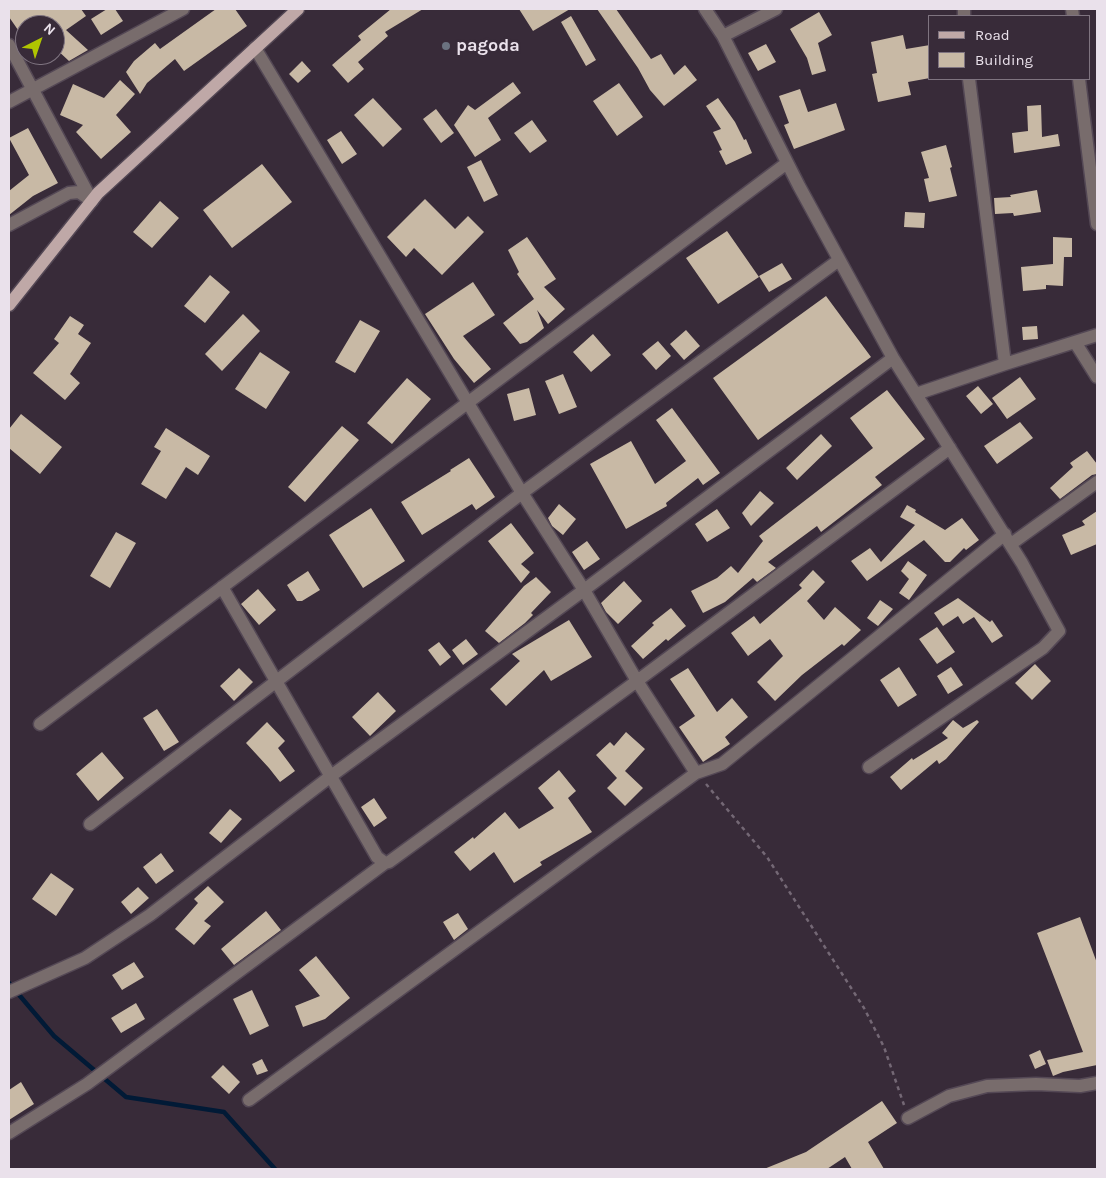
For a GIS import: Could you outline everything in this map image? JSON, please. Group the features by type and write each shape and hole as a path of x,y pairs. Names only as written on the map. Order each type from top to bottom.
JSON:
{"main road":[{"path":"9,305 98,193 298,9"}],"street":[{"path":"9,102 183,9"},
{"path":"705,9 723,36 787,163 893,358 1008,539 1059,631 1043,648 869,767"},
{"path":"723,36 776,9"},
{"path":"9,45 92,201"},
{"path":"256,48 522,493 696,773"},
{"path":"969,80 1005,364"},
{"path":"1079,80 1097,224"},
{"path":"40,724 787,163"},
{"path":"9,225 69,193 79,192 92,201"},
{"path":"90,824 522,493 839,260"},
{"path":"916,394 1097,335"},
{"path":"1074,342 1097,377"},
{"path":"9,992 85,958 150,915 331,776 584,590 893,358"},
{"path":"9,1133 87,1084 385,863 638,681 950,448"},
{"path":"249,1100 696,773 722,764 1008,539 1097,482"},
{"path":"222,587 377,857 385,863"},
{"path":"908,1118 949,1096 987,1086 1036,1084 1080,1086 1097,1083"}],"path":[{"path":"696,773 767,856 864,1008 884,1047 908,1118"}],"building":[{"path":"9,9 81,9 86,16 66,30 88,50 69,61 65,57 65,15 15,15 15,26 9,17"},
{"path":"107,9 115,9 123,21 101,35 91,19"},
{"path":"216,9 235,9 247,26 184,71 175,59 147,83 140,94 126,72 134,61 155,43 160,49"},
{"path":"391,9 423,9 385,32 388,36 358,62 364,69 348,83 332,65 361,40 358,36"},
{"path":"519,9 570,9 533,31"},
{"path":"597,9 616,9 651,59 661,54 674,75 685,65 697,80 664,106 650,90 638,68"},
{"path":"819,12 832,35 818,43 826,71 812,75 807,58 790,29"},
{"path":"571,16 596,60 586,66 561,22"},
{"path":"903,35 906,49 928,45 928,78 908,82 911,95 878,102 872,74 877,73 871,42"},
{"path":"766,44 776,62 758,71 748,53"},
{"path":"302,61 311,71 298,83 289,74"},
{"path":"120,80 135,94 116,115 131,132 101,159 76,132 83,125 60,115 73,84 104,98"},
{"path":"513,82 521,93 488,118 501,140 475,157 454,125 468,105 475,110"},
{"path":"619,83 643,117 617,136 593,101"},
{"path":"800,89 808,112 836,103 845,130 794,149 784,125 789,123 779,96"},
{"path":"373,98 402,129 383,147 354,115"},
{"path":"718,98 735,122 744,140 746,139 752,153 726,165 719,151 722,150 713,132 721,129 706,106"},
{"path":"1041,105 1042,137 1058,134 1060,146 1014,153 1012,133 1028,131 1027,106"},
{"path":"436,109 454,133 441,143 423,119"},
{"path":"532,120 547,141 530,153 514,133"},
{"path":"28,128 58,183 33,196 9,215 9,191 29,175 9,138"},
{"path":"341,131 357,154 342,164 327,140"},
{"path":"946,145 957,196 929,202 924,179 929,178 921,152"},
{"path":"481,160 498,195 484,202 467,167"},
{"path":"262,164 292,202 232,248 203,210"},
{"path":"1037,190 1041,212 1014,216 1013,213 995,214 994,198 1011,197 1010,195"},
{"path":"425,199 455,229 468,216 484,232 442,275 414,248 406,257 387,237"},
{"path":"160,201 179,218 152,248 133,232"},
{"path":"905,212 925,213 924,228 904,227"},
{"path":"727,231 759,277 718,304 686,258"},
{"path":"527,237 556,279 544,287 565,309 548,324 537,310 544,328 527,342 520,344 503,323 534,299 517,274 519,272 508,250"},
{"path":"1053,237 1072,238 1072,257 1064,257 1063,286 1046,285 1046,289 1023,291 1021,267 1053,264"},
{"path":"782,263 792,279 769,292 759,276"},
{"path":"210,275 230,292 205,323 184,306"},
{"path":"473,282 495,315 463,336 491,369 474,383 454,359 425,314"},
{"path":"826,296 871,357 758,440 713,378"},
{"path":"243,314 260,331 222,371 205,354"},
{"path":"70,316 84,325 78,334 91,343 70,374 80,383 65,400 33,373 59,343 54,339"},
{"path":"360,320 380,331 355,373 335,362"},
{"path":"1037,326 1038,339 1023,340 1022,327"},
{"path":"686,330 700,346 684,360 670,344"},
{"path":"593,334 611,355 591,372 573,352"},
{"path":"658,341 671,356 656,370 642,354"},
{"path":"260,352 290,372 266,409 235,389"},
{"path":"563,374 577,407 559,414 545,381"},
{"path":"1020,377 1036,399 1007,419 992,398"},
{"path":"407,378 431,399 392,444 367,423"},
{"path":"978,386 993,404 981,414 966,396"},
{"path":"529,388 536,415 514,421 507,394"},
{"path":"887,390 925,439 875,477 882,485 821,532 817,526 768,562 776,568 757,582 753,578 725,602 703,613 691,591 717,578 731,566 738,573 763,541 759,536 873,448 850,418"},
{"path":"672,408 720,473 703,485 698,478 666,503 667,506 626,529 590,464 631,441 655,484 686,461 656,420"},
{"path":"21,414 62,447 40,474 9,448 9,429"},
{"path":"1020,422 1033,438 997,464 984,446"},
{"path":"342,426 359,440 305,502 288,487"},
{"path":"166,428 210,456 198,475 186,467 166,499 141,484 161,451 154,447"},
{"path":"821,434 832,446 797,480 786,468"},
{"path":"1087,451 1097,464 1097,474 1092,475 1060,499 1050,488 1073,467 1070,463"},
{"path":"469,458 495,497 476,510 472,504 422,535 401,502"},
{"path":"760,491 774,503 751,526 742,513"},
{"path":"559,504 576,519 563,535 552,526 548,518"},
{"path":"907,505 945,530 962,518 979,540 966,550 964,548 950,562 945,562 924,540 867,581 851,561 870,548 881,562 915,525 900,517"},
{"path":"371,508 405,561 363,588 329,535"},
{"path":"717,509 730,528 707,542 695,524"},
{"path":"1097,511 1097,544 1071,555 1062,535 1085,525 1082,521"},
{"path":"511,523 534,553 521,564 530,572 521,583 488,541"},
{"path":"116,532 136,543 110,588 90,576"},
{"path":"587,541 600,559 584,570 572,552"},
{"path":"908,561 927,575 909,600 899,593 909,579 901,571"},
{"path":"813,570 825,582 807,601 824,620 835,607 861,630 844,646 842,644 802,675 775,701 757,682 783,656 770,639 748,656 731,633 754,616 760,624 802,588 799,585"},
{"path":"308,571 320,590 302,601 297,601 287,585"},
{"path":"536,577 551,592 531,613 533,615 525,623 499,643 485,631 524,586"},
{"path":"624,581 642,601 618,624 606,612 601,603"},
{"path":"258,589 276,610 259,625 241,604"},
{"path":"958,598 990,622 992,620 1003,636 992,643 974,617 963,624 958,616 943,626 934,613"},
{"path":"880,600 893,609 878,626 867,618"},
{"path":"671,608 686,626 668,641 666,639 643,659 631,646 654,625 652,623"},
{"path":"569,620 592,657 551,681 544,670 506,706 490,689 520,661 512,654"},
{"path":"937,627 955,652 937,664 919,639"},
{"path":"466,639 478,654 463,665 452,650"},
{"path":"439,642 451,657 440,666 428,650"},
{"path":"1035,664 1051,681 1032,700 1015,683"},
{"path":"899,667 917,695 898,707 880,680"},
{"path":"951,667 963,685 948,694 937,676"},
{"path":"239,668 253,682 234,701 220,686"},
{"path":"688,668 717,712 732,698 748,717 725,737 730,744 703,762 679,727 695,716 670,679"},
{"path":"378,692 396,711 370,736 352,717"},
{"path":"157,709 179,742 164,751 143,718"},
{"path":"953,720 963,728 977,720 979,722 946,759 939,764 937,760 901,790 890,777 912,758 913,760 948,738 942,733"},
{"path":"267,722 285,741 278,748 295,771 280,782 246,743"},
{"path":"626,732 645,749 625,771 643,788 625,806 607,788 617,778 596,755 610,742 614,746"},
{"path":"102,752 124,778 98,801 76,774"},
{"path":"559,770 576,791 568,798 592,832 540,862 542,865 514,883 494,852 470,871 454,852 473,837 474,839 505,812 519,829 554,808 538,788"},
{"path":"374,798 387,818 374,827 361,807"},
{"path":"230,809 242,819 221,843 209,833"},
{"path":"161,853 174,871 156,884 143,867"},
{"path":"51,873 74,889 56,916 32,899"},
{"path":"208,886 224,902 204,921 211,926 194,945 175,929 198,903 194,899"},
{"path":"138,887 149,898 131,914 121,902"},
{"path":"266,911 281,930 234,965 221,949"},
{"path":"458,913 468,929 454,940 443,922"},
{"path":"1080,917 1097,963 1097,1065 1053,1076 1047,1060 1083,1052 1037,933"},
{"path":"316,956 350,998 325,1019 303,1027 295,1006 320,996 299,970"},
{"path":"134,962 144,977 122,990 112,975"},
{"path":"252,990 269,1026 250,1035 233,999"},
{"path":"136,1003 145,1019 121,1033 111,1018"},
{"path":"1040,1050 1046,1064 1035,1069 1029,1055"},
{"path":"262,1059 268,1071 257,1075 252,1064"},
{"path":"223,1065 240,1082 229,1094 211,1077"},
{"path":"21,1082 34,1104 9,1120 9,1090"},
{"path":"882,1101 897,1123 868,1142 884,1169 852,1169 845,1157 827,1169 764,1169 806,1152"}],"waterway":[{"path":"9,983 54,1036 126,1097 224,1112 275,1169"}],"place":[{"name":"pagoda","path":"446,46"}]}
